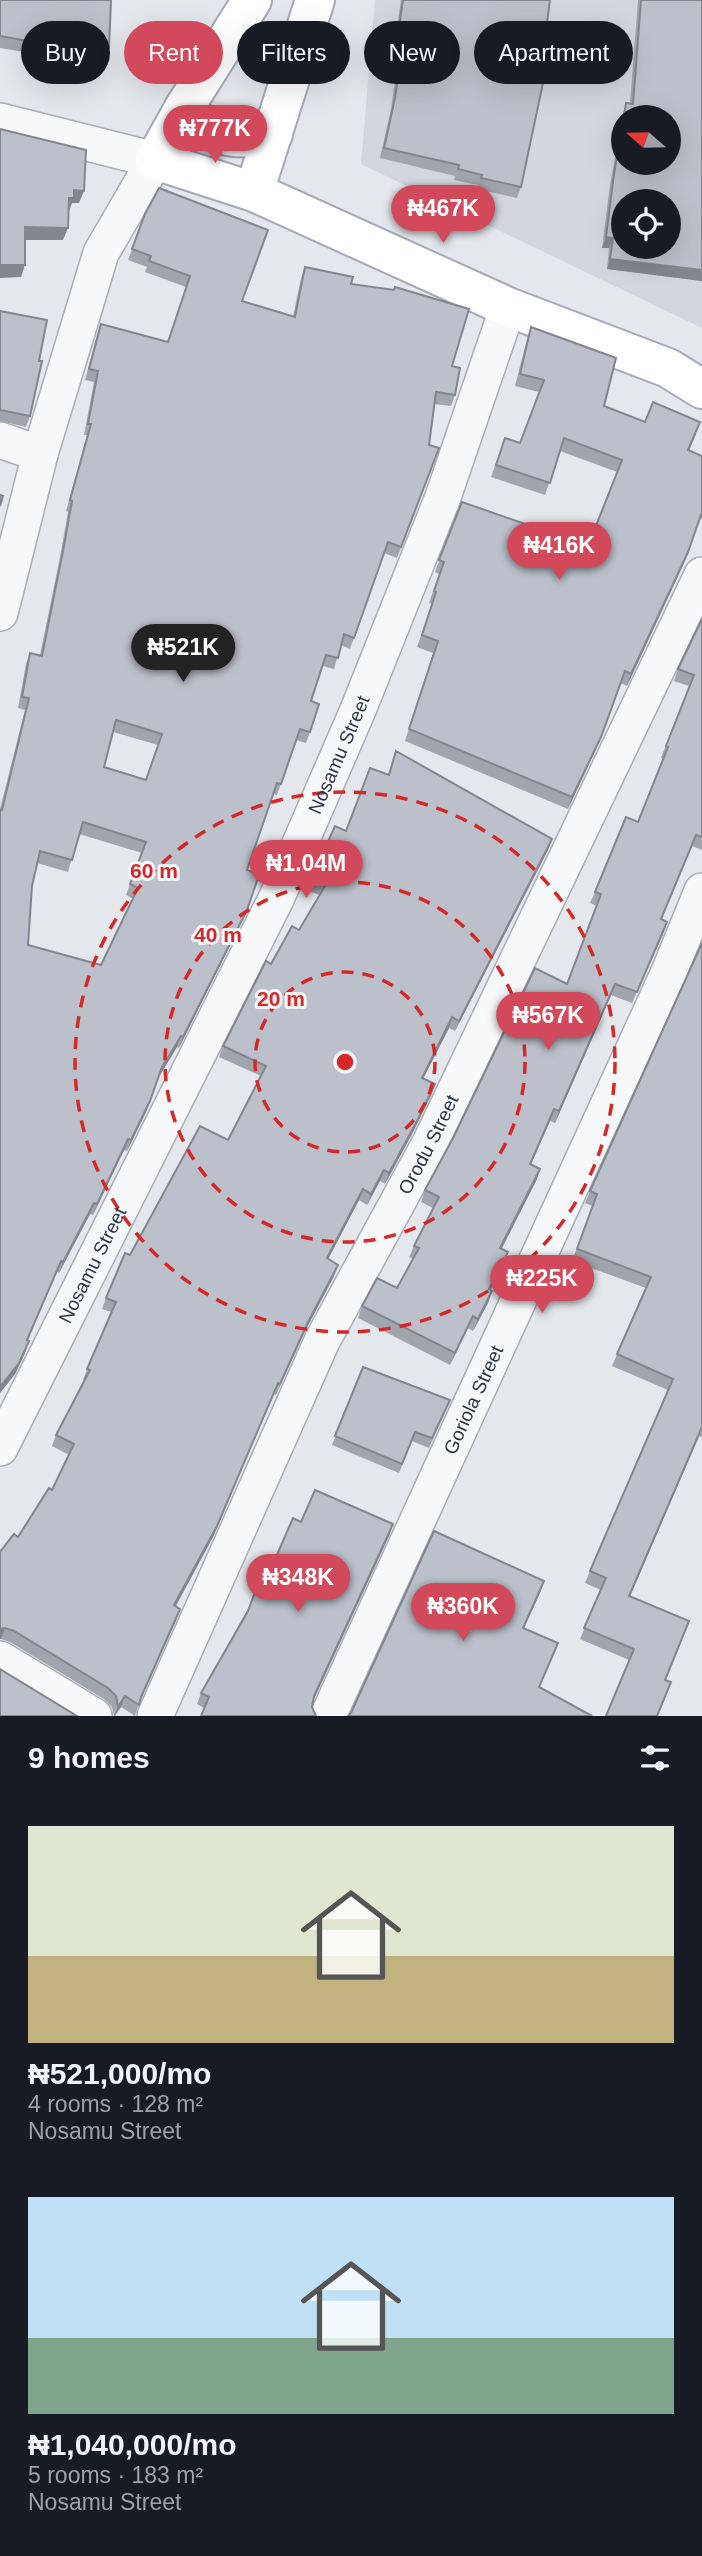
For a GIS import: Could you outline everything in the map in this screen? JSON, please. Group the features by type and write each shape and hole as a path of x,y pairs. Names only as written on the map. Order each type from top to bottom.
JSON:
{"main road":[{"path":"253,0 184,108 148,172 254,192 508,307 668,368 702,389"},
{"path":"254,192 315,0"},
{"path":"184,108 203,127 224,137 250,138 273,134"}],"street":[{"path":"0,121 148,172 101,253 40,454 0,613"},
{"name":"Nosamu Street","path":"0,1448 276,899 358,710 443,497 508,307"},
{"path":"0,440 40,454"},
{"name":"Orodu Street","path":"155,1716 322,1341 431,1141 702,575"},
{"name":"Goriola Street","path":"328,1716 669,972 702,891"},
{"path":"0,1659 94,1716"}],"shaded area":[{"path":"375,0 702,0 702,328 361,164 368,84 460,84 460,21 373,21"}],"building":[{"path":"0,0 111,0 110,24 110,21 21,21 21,40 0,36"},
{"path":"403,0 550,0 547,21 474,21 474,84 543,84 521,187 481,178 482,175 458,169 459,165 384,148 397,84 460,84 460,21 400,21"},
{"path":"641,0 702,0 702,270 610,259 611,252 611,259 681,259 681,189 612,189 614,175 681,175 681,105 626,105 633,104"},
{"path":"0,129 86,150 84,191 74,190 74,198 69,198 68,228 25,227 25,265 0,265"},
{"path":"159,188 268,230 242,301 295,317 305,267 353,277 351,284 394,290 395,287 469,309 452,366 460,368 455,395 436,392 429,445 439,448 401,547 388,542 354,638 344,634 338,658 326,655 311,701 319,704 310,732 300,729 281,784 277,783 247,870 259,875 247,910 183,1037 181,1036 162,1067 150,1101 131,1140 128,1139 97,1204 94,1203 63,1262 61,1261 19,1363 0,1387 0,809 2,810 29,698 22,697 30,653 42,656 64,546 72,501 70,500 91,424 88,424 98,371 89,369 101,324 168,342 190,276 149,261 151,256 132,249 145,214","holes":["116,720 162,734 146,780 104,767","83,822 146,842 130,884 138,888 101,965 28,945 32,886 40,851 72,860"]},
{"path":"611,198 611,238 606,237"},
{"path":"0,311 47,320 39,361 42,361 30,416 0,410"},
{"path":"531,327 616,358 604,406 645,422 653,402 700,422 688,450 702,456 702,512 688,552 631,674 625,671 601,737 572,797 409,729 438,641 422,635 444,562 439,560 462,502 588,546 622,460 564,438 550,483 496,465 505,438 520,443 544,380 520,374"},
{"path":"702,619 702,837 696,835 661,919 667,922 637,992 615,984 559,1111 554,1109 530,1164 540,1169 500,1248 508,1252 489,1289 492,1291 478,1319 473,1316 455,1353 362,1306 377,1278 397,1288 419,1248 414,1246 439,1197 425,1190 535,968 567,984 601,894 595,892 626,817 638,822 668,747 666,746 694,675 678,669"},
{"path":"396,751 552,839 459,1021 452,1017 422,1078 435,1084 417,1121 389,1173 384,1170 371,1194 363,1189 327,1258 338,1265 280,1384 278,1383 217,1526 174,1605 180,1609 139,1705 125,1696 118,1707 116,1696 108,1688 14,1631 0,1629 0,1552 14,1534 18,1537 49,1488 52,1490 74,1444 56,1435 90,1370 87,1369 116,1302 106,1298 125,1253 130,1255 200,1126 228,1140 266,1066 223,1046 266,961 271,964 292,926 299,930 325,886 311,879 335,826 346,831 370,768 389,775"},
{"path":"702,943 702,1427 629,1596 689,1621 665,1680 671,1682 657,1716 606,1716 634,1649 584,1628 606,1578 590,1571 673,1379 617,1354 651,1277 577,1249 597,1194 590,1191"},
{"path":"363,1367 450,1400 432,1438 415,1432 402,1464 335,1436"},
{"path":"315,1490 393,1524 314,1696 312,1707 316,1716 201,1716 209,1697 201,1693 248,1611 266,1562 273,1564 293,1518 301,1522"},
{"path":"434,1531 544,1581 523,1628 558,1643 539,1687 592,1716 348,1716"},
{"path":"0,1669 77,1716 0,1716"}]}
